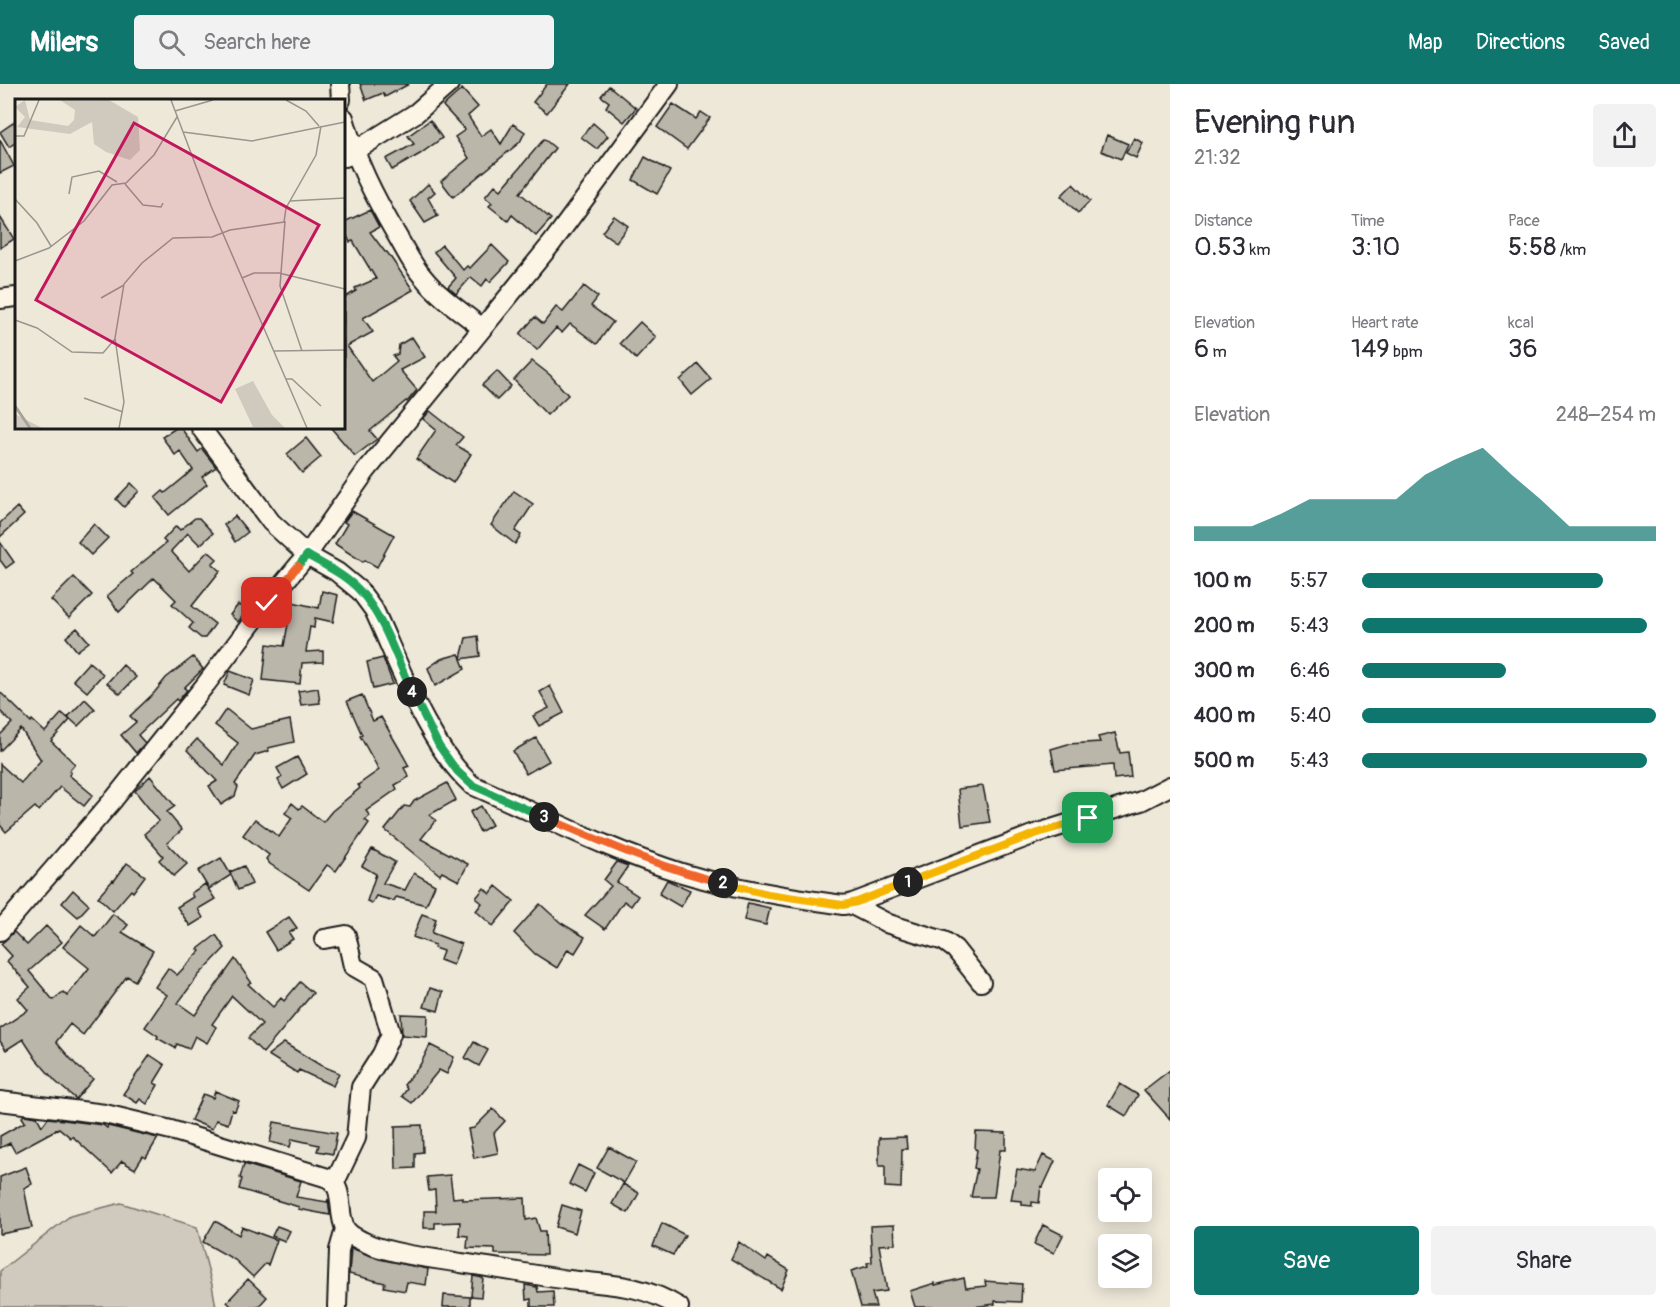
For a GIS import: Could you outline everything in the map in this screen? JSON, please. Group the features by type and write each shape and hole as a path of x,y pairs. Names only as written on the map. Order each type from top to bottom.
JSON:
{"street":[{"path":"340,84 341,99"},
{"path":"348,154 416,113 449,84"},
{"path":"0,931 114,799 206,684 267,603 307,555 366,471 552,243 669,84"},
{"path":"345,127 348,154 422,276 436,291 482,328"},
{"path":"0,299 15,297"},
{"path":"202,429 271,522 307,555 337,572 360,591 374,610 439,746 457,771 472,785 634,856 683,873 768,894 843,905 1035,834 1141,801 1170,786"},
{"path":"1141,801 1170,802"},
{"path":"850,904 889,924 944,941 981,982"},
{"path":"324,939 346,935 353,966 374,978 391,1034 382,1054 361,1087 356,1138 335,1182 345,1229 339,1250 337,1307"},
{"path":"0,1101 105,1114 171,1130 335,1182"},
{"path":"345,1229 356,1238 373,1245 445,1260 637,1287 661,1296 679,1307"}],"shaded area":[{"path":"121,1203 197,1227 216,1307 0,1307 0,1271 70,1216"}],"building":[{"path":"360,84 409,84 385,97 383,93 366,100"},
{"path":"547,84 570,84 547,113 533,102"},
{"path":"609,86 636,108 624,122 606,107 609,102 601,96"},
{"path":"462,89 478,107 468,116 481,136 491,129 501,144 513,124 525,132 520,142 453,197 441,181 469,158 455,137 465,130 443,106"},
{"path":"673,104 696,119 701,112 710,118 687,149 657,127"},
{"path":"430,120 442,138 392,170 386,159 414,144 408,136"},
{"path":"15,122 15,143 9,147 0,132"},
{"path":"593,123 608,136 597,149 581,137"},
{"path":"1107,135 1128,144 1121,159 1101,151"},
{"path":"1134,138 1143,143 1136,158 1126,153"},
{"path":"544,139 555,148 520,193 551,219 536,236 512,215 508,221 489,206 492,203 485,197 495,185 501,190"},
{"path":"0,140 14,166 0,173"},
{"path":"645,157 670,171 657,194 633,180"},
{"path":"428,184 435,192 428,198 438,216 425,223 410,201"},
{"path":"1073,184 1090,201 1078,213 1061,196"},
{"path":"370,210 379,227 370,232 413,290 363,318 373,332 347,346 372,382 397,361 393,356 398,354 399,345 412,337 425,357 400,370 417,390 407,402 370,431 377,439 355,456 332,429 345,429 345,297 356,291 355,288 376,279 353,241 350,242 345,232 345,222"},
{"path":"614,216 628,226 616,242 602,232"},
{"path":"0,217 14,239 0,248"},
{"path":"442,245 463,270 467,266 470,268 492,245 509,262 490,282 487,279 482,286 471,277 456,294 448,287 456,278 434,252"},
{"path":"584,286 598,297 591,306 613,322 597,344 570,324 562,333 556,328 537,350 520,334 535,317 543,324 556,307 563,312"},
{"path":"640,322 656,337 636,359 620,343"},
{"path":"532,361 550,375 568,395 547,415 514,380"},
{"path":"698,364 711,379 692,395 680,380"},
{"path":"497,371 511,386 497,400 482,385"},
{"path":"430,411 463,437 456,445 471,454 453,483 416,459 436,430 423,419"},
{"path":"174,429 182,429 198,452 202,449 216,467 202,477 207,484 169,515 155,498 163,491 165,493 193,470 180,451 175,455 162,437"},
{"path":"306,438 321,457 302,473 287,454"},
{"path":"131,483 139,491 124,507 116,499"},
{"path":"514,491 533,504 515,531 521,535 515,544 491,525"},
{"path":"17,507 24,515 0,537 0,523"},
{"path":"352,511 394,535 377,567 365,560 363,562 335,544 347,524 344,522"},
{"path":"235,516 248,532 235,542 224,525"},
{"path":"195,518 199,518 213,533 200,545 188,533 171,551 189,571 208,551 217,559 212,564 220,571 192,606 215,624 205,638 201,638 189,628 193,623 172,604 176,600 154,578 119,612 107,596 133,574 131,572 166,543 163,540 176,526 180,530"},
{"path":"94,524 108,538 91,555 78,542"},
{"path":"0,542 14,562 6,568 0,560"},
{"path":"74,577 92,595 69,618 51,600"},
{"path":"252,591 258,596 238,622 230,615"},
{"path":"322,591 338,595 333,622 315,618 314,628 310,627 306,652 323,651 323,662 302,663 300,684 263,680 267,644 284,646 288,624 269,619 284,600 319,608"},
{"path":"77,628 89,642 77,651 66,637"},
{"path":"478,636 480,656 461,659 465,669 435,686 428,668 441,659 459,654 461,658 466,638"},
{"path":"193,657 203,669 184,688 187,690 178,701 176,699 138,735 145,743 136,753 121,735 136,722 130,716 166,678"},
{"path":"383,658 393,684 373,689 367,662"},
{"path":"89,662 103,674 87,692 73,680"},
{"path":"123,665 136,677 120,694 107,683"},
{"path":"230,671 254,680 249,695 224,685"},
{"path":"550,686 564,713 539,726 533,716 549,708 540,692"},
{"path":"318,688 320,703 301,705 298,691"},
{"path":"0,692 31,722 32,720 45,732 62,713 70,720 51,741 75,764 69,771 71,772 69,775 93,795 84,806 60,787 39,811 35,807 6,832 0,825 0,764 21,783 41,760 21,729 0,751 0,735 12,723 0,711"},
{"path":"362,695 373,721 381,717 399,748 409,766 404,768 409,777 395,785 397,789 366,811 370,816 365,820 369,823 336,871 327,865 309,890 270,864 266,859 269,855 243,835 255,819 279,837 292,818 285,813 292,803 299,809 302,806 323,822 332,811 360,788 358,785 379,770 360,736 362,735 347,701"},
{"path":"85,699 95,709 78,726 68,717"},
{"path":"226,709 251,729 290,720 294,742 268,748 269,751 255,755 235,784 238,787 235,796 221,805 209,786 217,781 187,750 197,739 224,765 238,743 215,725"},
{"path":"1115,733 1120,753 1128,752 1131,777 1114,779 1113,765 1055,770 1051,749 1068,744 1100,742 1098,737"},
{"path":"536,738 549,761 526,774 513,751"},
{"path":"297,757 307,774 283,789 278,780 282,777 277,768"},
{"path":"150,776 175,806 167,812 182,830 167,843 187,864 174,876 159,860 163,856 144,834 159,821 135,791"},
{"path":"447,783 456,800 429,815 436,820 421,839 468,864 459,881 442,872 440,875 385,830 404,806 410,807 414,801"},
{"path":"983,786 990,822 962,826 958,789"},
{"path":"481,806 492,825 480,832 470,812"},
{"path":"372,849 395,862 383,883 405,890 414,873 435,885 426,905 396,897 394,901 376,896 372,903 367,901 376,874 362,866"},
{"path":"221,858 231,875 209,889 198,871"},
{"path":"617,862 628,866 617,882 638,896 631,906 624,901 605,929 585,915 611,886 604,880"},
{"path":"127,863 145,876 133,892 131,890 113,911 98,897"},
{"path":"244,866 252,884 238,890 230,872"},
{"path":"667,880 690,890 681,907 659,894"},
{"path":"205,884 215,899 198,909 203,918 190,926 177,907 193,897 191,893"},
{"path":"496,886 514,901 493,926 476,911 482,903 476,898 484,888 490,894"},
{"path":"73,890 89,905 78,917 62,903"},
{"path":"748,903 770,908 766,925 744,920"},
{"path":"540,904 561,923 585,937 575,953 568,949 557,968 535,954 514,933"},
{"path":"113,914 128,925 122,932 153,951 135,981 127,976 83,1035 70,1024 56,1042 77,1066 93,1079 76,1099 56,1082 36,1059 23,1039 6,1050 0,1041 0,1029 28,1010 18,998 30,987 7,961 12,956 1,944 14,932 27,945 46,926 62,942 29,971 53,1000 63,992 67,996 89,968 63,947 81,925 95,937"},
{"path":"422,914 436,919 432,933 461,944 453,965 440,960 443,951 434,948 435,945 413,937"},
{"path":"289,917 297,928 289,933 293,939 276,950 265,932"},
{"path":"216,935 225,948 198,976 178,1003 195,1015 235,959 251,982 248,984 273,1007 281,998 284,1001 300,982 313,993 263,1053 248,1038 262,1024 232,996 212,1024 216,1027 207,1043 195,1036 189,1049 177,1044 175,1048 157,1038 158,1036 145,1027 167,995 155,987 168,968 177,975 200,951 198,949"},
{"path":"430,988 443,992 438,1011 424,1007"},
{"path":"401,1014 428,1015 427,1037 402,1035"},
{"path":"474,1042 488,1050 479,1066 465,1058"},
{"path":"284,1043 320,1065 339,1073 333,1086 299,1070 297,1073 268,1055"},
{"path":"430,1045 454,1057 447,1074 439,1070 412,1103 402,1096 407,1089 404,1085 420,1065"},
{"path":"150,1055 165,1065 154,1083 158,1085 147,1104 140,1099 137,1103 123,1094"},
{"path":"1170,1070 1170,1119 1144,1090"},
{"path":"1120,1084 1138,1095 1126,1116 1108,1105"},
{"path":"215,1091 239,1101 235,1111 232,1110 228,1124 216,1120 212,1129 191,1120 203,1094 213,1098"},
{"path":"493,1109 505,1121 494,1133 498,1153 474,1158 468,1129 474,1128"},
{"path":"24,1115 37,1117 42,1126 48,1118 103,1125 107,1128 108,1126 158,1138 146,1158 143,1156 135,1169 122,1161 112,1173 72,1136 71,1138 59,1128 15,1152 10,1143 0,1148 0,1136 25,1122 22,1117"},
{"path":"274,1122 337,1133 333,1154 317,1151 319,1145 292,1139 290,1147 270,1142"},
{"path":"422,1125 423,1152 415,1153 415,1168 396,1169 395,1126"},
{"path":"976,1132 1006,1133 1006,1150 1000,1150 994,1197 971,1197 977,1169 974,1168 977,1150 975,1149"},
{"path":"906,1137 907,1149 902,1149 901,1188 885,1187 885,1166 879,1166 879,1138"},
{"path":"609,1147 636,1162 624,1183 597,1168"},
{"path":"1043,1155 1055,1161 1043,1187 1041,1186 1039,1203 1032,1202 1032,1206 1022,1205 1022,1201 1011,1200 1017,1169 1035,1172"},
{"path":"244,1164 301,1181 296,1197 327,1202 328,1199 330,1215 298,1209 299,1207 239,1189"},
{"path":"578,1165 594,1173 585,1192 569,1184"},
{"path":"26,1167 32,1184 24,1188 32,1228 0,1234 0,1177"},
{"path":"450,1175 453,1198 462,1197 462,1200 525,1198 526,1220 536,1218 540,1231 545,1231 546,1255 495,1254 495,1249 467,1248 468,1236 459,1235 460,1222 435,1223 435,1228 424,1228 424,1211 436,1211 435,1190 429,1191 427,1177"},
{"path":"623,1184 639,1193 628,1213 612,1204"},
{"path":"562,1205 581,1211 575,1233 556,1227"},
{"path":"215,1221 239,1235 242,1227 277,1240 268,1265 265,1264 253,1277 235,1260 203,1242"},
{"path":"662,1223 685,1235 673,1255 653,1246"},
{"path":"894,1225 895,1244 879,1245 887,1291 872,1293 876,1307 861,1307 851,1271 868,1266 867,1263 872,1262 870,1226"},
{"path":"1043,1225 1063,1235 1054,1253 1034,1244"},
{"path":"277,1226 290,1231 285,1241 272,1236"},
{"path":"739,1242 766,1261 768,1257 789,1270 781,1289 731,1259"},
{"path":"351,1248 379,1259 428,1269 426,1285 407,1282 405,1291 384,1287 385,1283 349,1274"},
{"path":"473,1276 483,1278 481,1297 471,1296"},
{"path":"964,1278 966,1288 986,1286 985,1281 1022,1284 1021,1302 995,1301 995,1304 973,1307 915,1307 910,1291 935,1283 935,1285"},
{"path":"248,1279 267,1297 258,1307 232,1307 227,1302"},
{"path":"525,1285 537,1287 538,1292 553,1291 554,1307 531,1307 531,1299 526,1300"},
{"path":"444,1295 470,1297 470,1307 443,1307"}],"route":[{"path":"267,603 307,555 337,572 360,591 374,610 439,746 457,771 472,785 634,856 683,873 768,894 843,905 857,902 1035,834 1088,818"}]}
